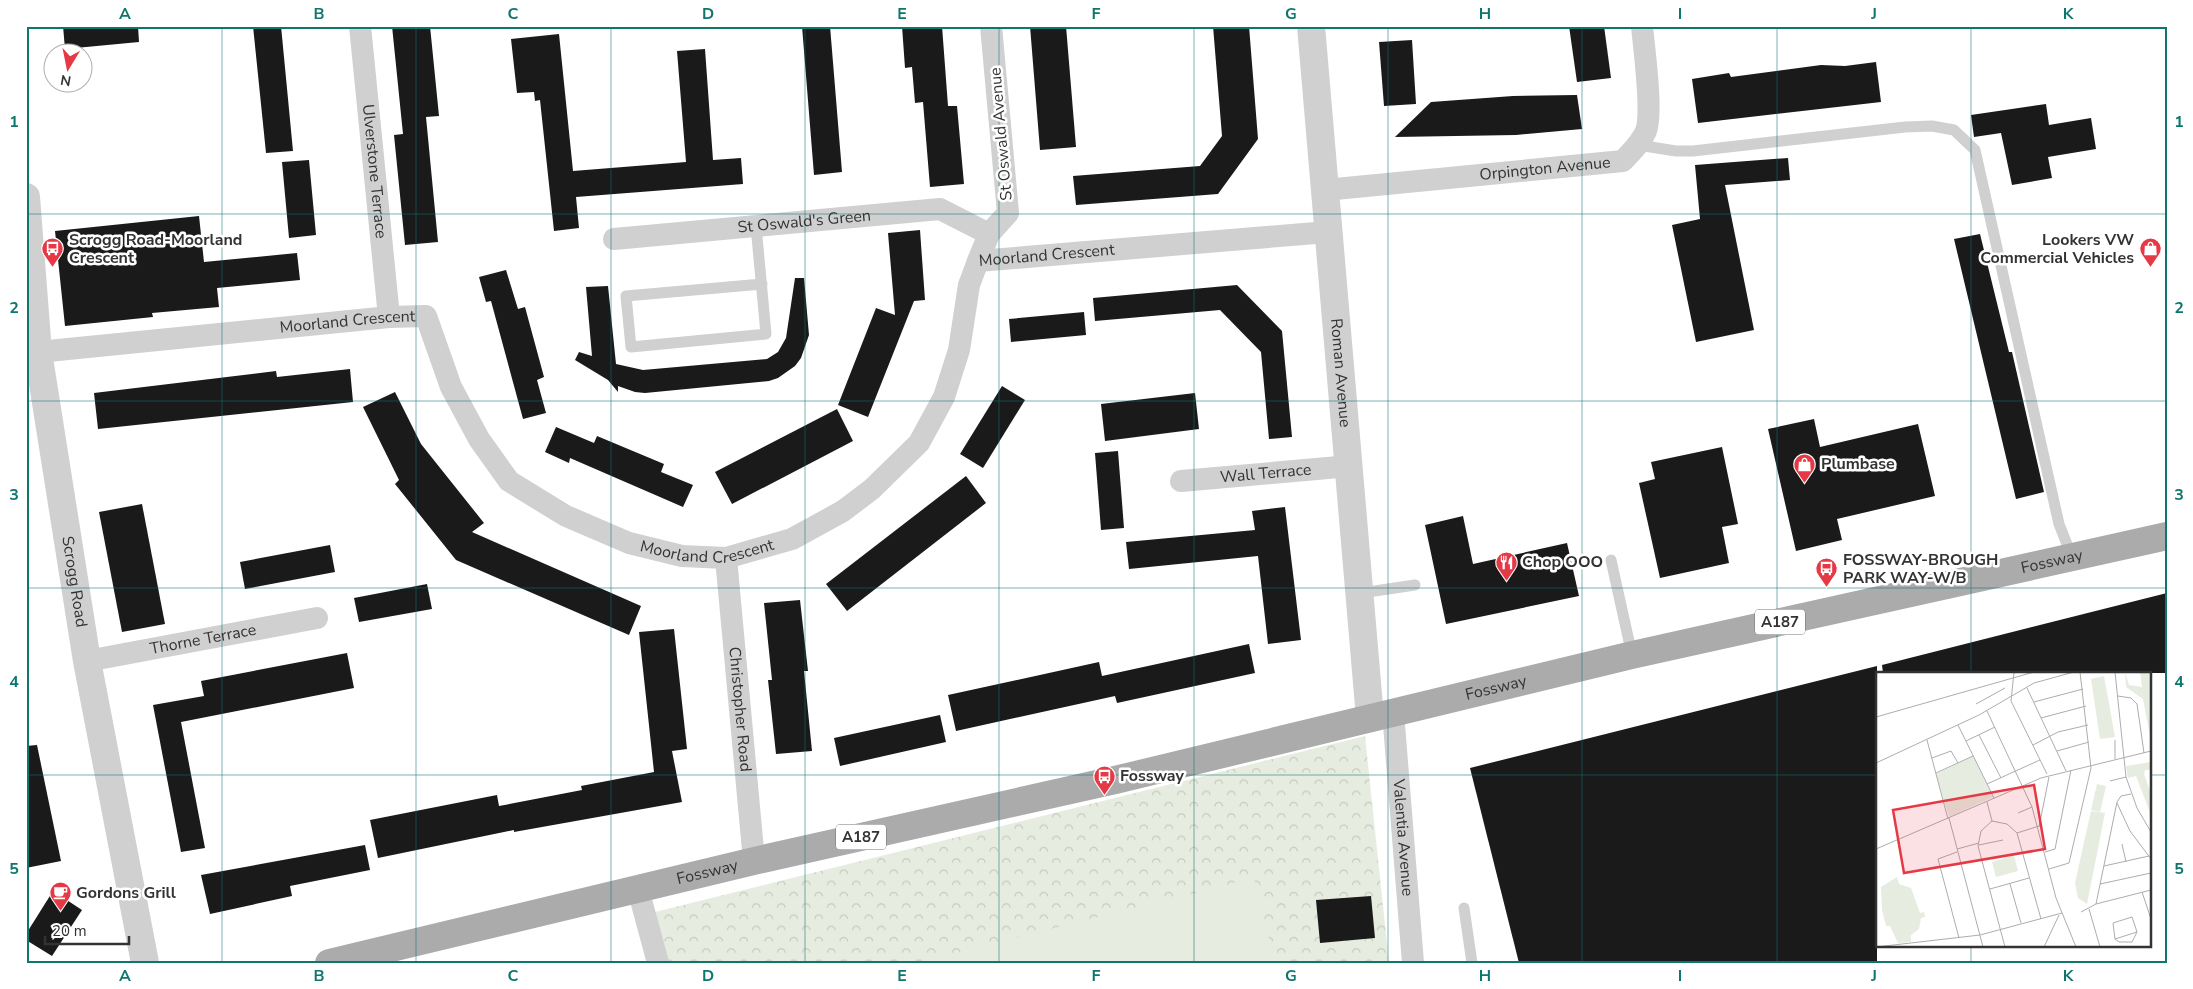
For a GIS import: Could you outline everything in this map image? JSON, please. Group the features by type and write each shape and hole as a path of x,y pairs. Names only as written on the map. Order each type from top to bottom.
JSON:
{"main road":[{"name":"Fossway","path":"329,963 754,861 1115,780 1632,655 2167,536"}],"street":[{"name":"Ulverstone Terrace","path":"360,26 390,317"},
{"name":"St Oswald Avenue","path":"978,261 988,234 1008,213 991,26"},
{"name":"Roman Avenue","path":"1311,26 1361,593 1382,715"},
{"name":"Orpington Avenue","path":"1325,190 1622,161 1638,145 1647,128 1648,110 1642,26"},
{"name":"Scrogg Road","path":"26,197 34,349 87,661 145,963"},
{"name":"St Oswald's Green","path":"614,239 940,209 988,234"},
{"name":"Moorland Crescent","path":"34,349 390,317 426,316 451,387 479,439 509,481 566,516 629,543 682,556 726,558 792,539 843,512 872,488 919,443 944,397 956,359 970,285 978,261 1328,232"},
{"name":"Wall Terrace","path":"1181,481 1350,466"},
{"name":"Christopher Road","path":"726,558 754,861"},
{"name":"Thorne Terrace","path":"87,661 317,618"},
{"name":"Valentia Avenue","path":"1382,715 1413,963"},
{"path":"638,890 658,963"}],"lane":[{"path":"1638,145 1676,151 1693,151 1905,127 1932,126 1954,130 1975,150 2059,524 2072,557"},
{"path":"756,226 762,284 766,334 631,347 626,296 762,284"},
{"path":"1611,560 1632,655"},
{"path":"1361,593 1415,585"},
{"path":"1464,908 1472,963"}],"green space":[{"path":"1365,736 1389,963 661,963 647,914"},
{"path":"1254,878 1275,963 916,963"}],"building":[{"path":"63,26 138,26 139,42 92,46 92,42 64,42"},
{"path":"253,26 281,26 293,151 266,153"},
{"path":"392,26 430,26 439,116 426,117 438,242 405,245 394,135 403,134"},
{"path":"802,26 830,26 842,172 814,175"},
{"path":"902,26 942,26 948,106 957,106 964,184 930,187 923,102 915,103 912,67 905,68"},
{"path":"1030,26 1066,26 1076,147 1040,150"},
{"path":"1213,26 1249,26 1258,139 1218,194 1076,205 1073,176 1200,166 1222,136"},
{"path":"1569,26 1604,26 1611,78 1577,82"},
{"path":"559,34 573,171 686,162 677,51 705,49 713,160 741,158 743,184 576,197 579,228 554,231 540,100 535,101 534,92 517,93 511,39"},
{"path":"1412,40 1416,104 1384,106 1379,42"},
{"path":"1876,62 1881,102 1698,123 1692,79 1729,73 1731,77 1821,65 1845,66"},
{"path":"1577,95 1582,129 1516,135 1395,137 1431,102 1513,96"},
{"path":"2046,104 2049,125 2091,118 2096,149 2048,157 2052,178 2012,185 2001,133 1974,137 1971,115"},
{"path":"1788,158 1790,180 1725,185 1754,330 1696,342 1672,225 1700,219 1695,165"},
{"path":"309,160 316,235 289,238 282,162"},
{"path":"199,216 204,262 297,253 300,280 217,288 219,307 152,313 153,317 65,326 55,231"},
{"path":"920,230 925,300 914,301 868,417 838,405 876,308 895,315 888,233"},
{"path":"1980,234 2009,352 2012,352 2044,492 2016,499 1954,239"},
{"path":"506,270 518,309 525,307 544,377 537,380 546,413 523,419 491,301 486,302 479,277"},
{"path":"795,278 804,278 809,335 801,358 795,366 778,378 769,381 645,393 635,392 618,386 618,392 608,380 575,360 579,352 592,356 586,287 608,286 616,364 643,370 767,359 778,352 786,338"},
{"path":"1237,285 1282,331 1292,437 1269,439 1261,352 1220,310 1095,321 1093,298"},
{"path":"1084,312 1086,335 1011,342 1009,319"},
{"path":"350,369 353,402 98,429 94,393 276,371 277,377"},
{"path":"1002,386 1025,400 983,468 960,454"},
{"path":"395,392 421,444 484,523 472,532 641,606 629,635 456,560 395,484 399,480 363,407"},
{"path":"1195,393 1199,429 1105,441 1101,404"},
{"path":"837,409 853,441 732,504 715,472"},
{"path":"1814,419 1820,447 1918,424 1935,496 1837,519 1842,540 1796,551 1768,429"},
{"path":"556,427 594,443 597,436 664,464 661,472 693,485 683,507 570,458 569,463 545,452"},
{"path":"1722,447 1738,524 1722,527 1729,563 1660,578 1639,483 1655,479 1651,462"},
{"path":"1118,451 1124,528 1101,530 1095,453"},
{"path":"966,476 986,503 847,611 826,584"},
{"path":"142,504 165,624 122,632 99,512"},
{"path":"1285,507 1301,640 1268,644 1258,556 1129,569 1126,542 1255,530 1252,511"},
{"name":"Chop OOO","path":"1463,516 1473,564 1567,543 1579,596 1446,624 1425,525"},
{"path":"330,545 335,572 245,589 240,562"},
{"path":"427,584 432,609 359,622 354,598"},
{"path":"2167,593 2167,673 1883,672 1882,665"},
{"path":"800,600 808,671 804,671 812,751 776,754 768,680 772,680 764,603"},
{"path":"674,629 687,749 672,751 682,802 514,832 514,830 378,858 370,820 497,795 499,806 582,790 581,786 654,772 639,632"},
{"path":"1249,644 1255,673 1117,703 1115,696 956,731 948,695 1099,662 1102,676"},
{"path":"347,653 354,688 181,722 205,848 181,852 153,705 204,696 201,681"},
{"path":"1877,666 1877,963 1519,963 1470,768"},
{"path":"940,715 946,742 840,766 834,738"},
{"path":"37,745 61,861 26,868 26,746"},
{"path":"365,845 370,870 290,886 292,896 210,914 201,875"},
{"path":"53,891 82,910 52,956 26,940 26,934"},
{"path":"1371,896 1375,938 1320,943 1316,900"}],"place":[{"name":"Scrogg Road-Moorland Crescent","path":"53,268"},
{"name":"Lookers VW Commercial Vehicles","path":"2150,268"},
{"name":"Plumbase","path":"1805,483"},
{"name":"Chop OOO","path":"1506,581"},
{"name":"FOSSWAY-BROUGH PARK WAY-W/B","path":"1827,588"},
{"name":"Fossway","path":"1104,795"},
{"name":"Gordons Grill","path":"60,912"}]}
